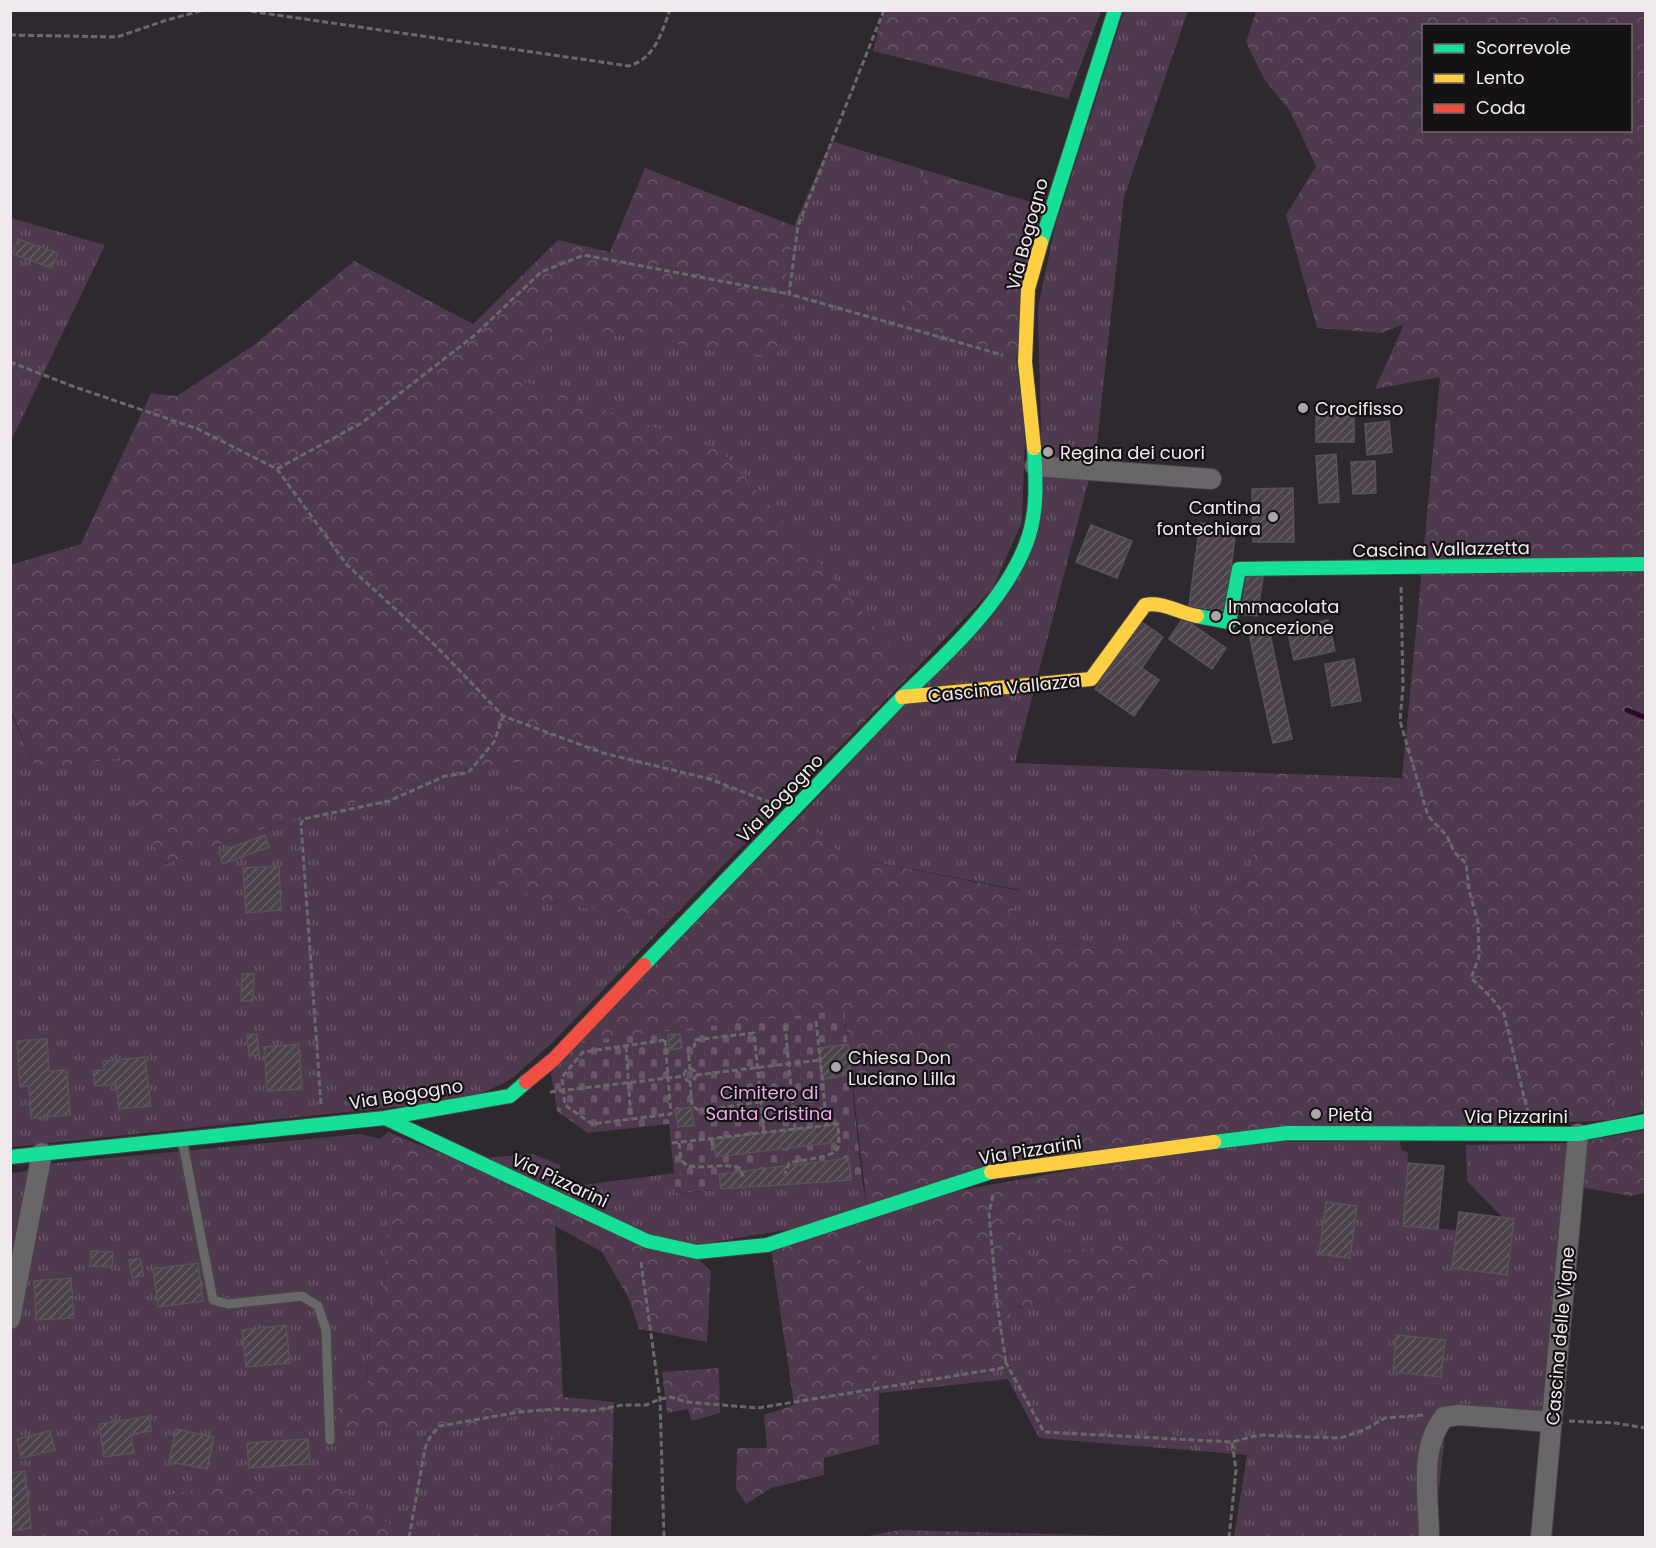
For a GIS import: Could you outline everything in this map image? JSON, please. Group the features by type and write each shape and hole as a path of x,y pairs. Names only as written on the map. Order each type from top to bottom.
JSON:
{"street":[{"name":"Via Bogogno","path":"10,1157 385,1118 510,1096 554,1059 902,697 946,655 1001,591 1026,544 1033,515 1035,466 1025,362 1028,289 1048,213 1115,10"},
{"path":"1035,466 1211,479"},
{"name":"Cascina Vallazzetta","path":"1238,570 1646,564"},
{"name":"Cascina Vallazza","path":"902,697 1086,681 1096,675 1145,605 1149,603 1182,613 1229,622 1238,570"},
{"name":"Via Pizzarini","path":"385,1118 647,1241 697,1252 767,1245 1000,1170 1287,1133 1578,1134 1646,1121"},
{"name":"Cascina delle Vigne","path":"1541,1538 1578,1134"},
{"path":"10,1319 42,1153"},
{"path":"1429,1538 1427,1465 1436,1427 1444,1417 1459,1415 1552,1422"}],"lane":[{"path":"182,1138 213,1300 228,1304 302,1296 318,1306 326,1330 330,1440"}],"path":[{"path":"10,35 117,37 204,10"},
{"path":"242,10 629,66 648,57 670,10"},
{"path":"789,294 798,226 884,10"},
{"path":"277,469 363,422 475,335 542,272 584,255 789,294 1025,362"},
{"path":"10,362 198,429 277,469 347,565 437,647 503,716 603,753 710,779 793,811"},
{"path":"1401,567 1403,686 1400,721 1428,816 1447,836 1454,852 1467,863 1469,890 1478,923 1479,946 1479,957 1471,978 1490,996 1504,1014 1524,1091 1531,1135"},
{"path":"323,1124 301,824 303,819 389,801 446,776 468,773 494,742 503,716"},
{"path":"816,1021 827,1125"},
{"path":"785,1025 795,1129"},
{"path":"690,1070 688,1047 695,1046 694,1040 754,1033 764,1133"},
{"path":"665,1040 671,1114 592,1124 566,1105 562,1077 583,1052 626,1046 665,1040"},
{"path":"626,1046 631,1119"},
{"path":"696,1075 820,1060"},
{"path":"684,1076 690,1070"},
{"path":"690,1070 695,1071 696,1075"},
{"path":"690,1081 694,1080 696,1075"},
{"path":"544,1093 684,1076 690,1081 692,1106 700,1111 760,1102"},
{"path":"672,1143 838,1124 836,1151 827,1156 789,1163 785,1174"},
{"path":"712,1139 712,1145 714,1144"},
{"path":"679,1143 682,1160 685,1163 703,1167 730,1164 740,1168 743,1178"},
{"path":"1000,1170 989,1213 997,1302 1006,1363 1044,1432 1232,1442 1259,1435 1340,1438 1364,1430 1385,1418 1413,1414 1448,1417"},
{"path":"638,1236 660,1399 664,1538"},
{"path":"409,1538 425,1448 431,1435 440,1426 519,1412 556,1409 590,1411 623,1405 646,1405 671,1397 686,1402 758,1408 1002,1368 1006,1363"},
{"path":"1552,1422 1582,1421 1646,1428"},
{"path":"1229,1538 1236,1470 1232,1442"}],"green space":[{"path":"883,10 1101,11 1068,99 873,51"},
{"path":"1124,11 1188,11 1124,197 1096,452 1015,763 1263,773 1251,878 1132,948 1002,940 1020,890 843,856 799,817 1011,591 1041,432 1038,307 1055,227"},
{"path":"1256,11 1645,11 1646,1010 1615,1013 1611,1120 1415,1130 991,1169 867,1208 844,1010 575,1042 799,817 843,856 1021,891 1002,940 1132,948 1251,878 1263,773 1402,778 1440,377 1375,389 1404,324 1382,333 1317,328 1286,215 1316,166 1290,111 1264,79 1246,42"},
{"path":"831,141 925,170 904,320 1016,359 1025,434 1022,522 993,588 914,671 803,545 521,381 557,325 776,360 794,226"},
{"path":"645,168 794,226 776,360 557,325 522,381 722,451 914,671 670,920 551,903 492,882 522,762 439,773 400,792 304,815 162,865 120,758 36,770 11,711 10,565 81,544 151,393 177,396 254,345 354,261 473,324 558,240 610,252"},
{"path":"925,170 1044,206 1016,359 904,320"},
{"path":"11,218 105,245 11,441"},
{"path":"10,711 36,770 120,758 163,865 304,815 400,792 439,773 522,762 551,903 670,920 552,1043 511,1079 471,1099 11,1147"},
{"name":"Cimitero di Santa Cristina","path":"844,1010 862,1179 676,1193 669,1124 588,1133 557,1111 551,1073 575,1042"},
{"path":"1645,1010 1645,1111 1611,1120 1615,1013"},
{"path":"1645,1130 1645,1193 1631,1196 1580,1187 1586,1141"},
{"path":"388,1132 695,1256 711,1271 707,1342 639,1329 629,1299 602,1252 555,1226 563,1397 614,1402 611,1537 554,1537 550,1420 518,1415 458,1430 338,1430 338,1390 367,1385 370,1301 384,1287 390,1156 380,1139"},
{"path":"361,1134 380,1139 390,1156 384,1288 370,1301 367,1385 458,1430 518,1415 551,1420 554,1537 414,1538 407,1536 316,1474 316,1483 229,1483 85,1529 68,1537 11,1537 10,1325 46,1164"},
{"path":"1400,1141 1401,1150 1408,1152 1403,1225 1456,1230 1459,1212 1502,1217 1467,1181 1466,1145 1571,1143 1547,1415 1446,1424 1434,1537 1234,1537 1247,1455 1039,1438 1008,1379 879,1393 855,1219 946,1193 928,1262 928,1311 933,1366 1007,1359 1012,1308 1174,1282 1159,1236 1018,1261 1015,1230 1153,1207 1165,1153 1285,1142"},
{"path":"1165,1153 1154,1207 1015,1230 1019,1260 1159,1236 1174,1282 1012,1308 1007,1359 933,1366 928,1311 931,1219 946,1193"},
{"path":"533,1154 560,1165 561,1188 675,1173 677,1193 862,1179 867,1208 817,1225 696,1245 652,1236 481,1158"},
{"path":"35,1170 11,1300 11,1173"},
{"path":"855,1219 879,1393 879,1444 824,1458 824,1475 771,1488 746,1504 736,1489 737,1448 767,1448 764,1415 794,1405 771,1249"},
{"path":"719,1368 720,1413 692,1421 688,1409 667,1413 662,1372"},
{"path":"316,1473 407,1536 414,1537 68,1537 123,1505 229,1483 316,1483"},
{"path":"899,1530 1165,1537 863,1537"}],"building":[{"path":"18,239 58,253 52,268 13,254"},
{"path":"1316,416 1354,416 1354,442 1316,442"},
{"path":"1389,421 1392,452 1367,455 1365,424"},
{"path":"1336,454 1339,502 1319,503 1316,456"},
{"path":"1375,461 1376,493 1353,494 1351,462"},
{"path":"1293,488 1294,542 1253,542 1252,489"},
{"path":"1200,523 1236,527 1226,611 1189,606"},
{"path":"1091,525 1132,541 1117,578 1076,562"},
{"path":"1247,575 1263,577 1257,616 1241,614"},
{"path":"1183,618 1226,648 1212,669 1169,639"},
{"path":"1328,620 1335,651 1294,660 1287,629"},
{"path":"1140,621 1163,637 1142,668 1120,653"},
{"path":"1268,625 1292,739 1273,743 1248,629"},
{"path":"1120,653 1159,680 1134,716 1095,689"},
{"path":"1354,659 1361,701 1332,706 1325,664"},
{"path":"265,835 269,847 223,864 219,852"},
{"path":"279,866 281,910 246,913 243,868"},
{"path":"242,974 254,974 253,1001 241,1001"},
{"path":"257,1034 259,1055 249,1056 247,1035"},
{"path":"680,1034 682,1048 670,1050 668,1035"},
{"path":"47,1039 49,1071 67,1070 70,1115 31,1118 29,1086 20,1087 17,1041"},
{"path":"299,1044 302,1089 267,1091 264,1047"},
{"name":"Chiesa Don Luciano Lilla","path":"848,1044 851,1074 822,1079 819,1048"},
{"path":"145,1057 151,1106 119,1109 116,1084 95,1086 93,1071 104,1070 103,1061"},
{"path":"691,1107 694,1125 678,1127 675,1110"},
{"path":"838,1124 838,1142 716,1157 714,1139"},
{"path":"849,1158 851,1180 721,1189 719,1174"},
{"path":"1408,1163 1444,1166 1438,1229 1403,1226"},
{"path":"1326,1202 1357,1206 1350,1258 1319,1254"},
{"path":"1459,1212 1514,1219 1507,1275 1452,1268"},
{"path":"91,1251 113,1252 112,1267 90,1266"},
{"path":"140,1258 144,1276 132,1278 129,1260"},
{"path":"198,1263 203,1301 158,1307 153,1269"},
{"path":"71,1278 74,1318 36,1320 34,1281"},
{"path":"286,1325 290,1363 246,1367 242,1330"},
{"path":"1396,1335 1445,1340 1441,1377 1393,1372"},
{"path":"149,1416 151,1431 131,1434 134,1453 104,1457 99,1424"},
{"path":"176,1429 214,1437 207,1469 169,1462"},
{"path":"50,1431 55,1450 21,1458 17,1439"},
{"path":"308,1439 310,1464 249,1468 247,1443"},
{"path":"25,1471 31,1528 12,1531 10,1473"}],"waterway":[{"path":"1627,710 1646,718"}],"traffic: fast":[{"path":"1041,243 1115,10"},
{"path":"644,965 955,645 989,607 1016,566 1030,533 1035,497 1034,448"},
{"path":"1197,616 1229,622 1239,569 1646,564"},
{"path":"10,1157 385,1118 510,1096 526,1082"},
{"path":"385,1118 647,1241 697,1252 767,1245 991,1172"},
{"path":"1214,1142 1287,1133 1578,1134 1646,1121"}],"traffic: slow":[{"path":"1034,448 1025,362 1028,289 1041,243"},
{"path":"902,697 1091,679 1145,605 1164,606 1197,616"},
{"path":"991,1172 1214,1142"}],"traffic: jam":[{"path":"526,1082 554,1059 644,965"}],"place":[{"name":"Crocifisso","path":"1303,408"},
{"name":"Regina dei cuori","path":"1048,452"},
{"name":"Cantina fontechiara","path":"1273,517"},
{"name":"Immacolata Concezione","path":"1216,616"},
{"name":"Chiesa Don Luciano Lilla","path":"836,1067"},
{"name":"Pietà","path":"1316,1114"}]}
